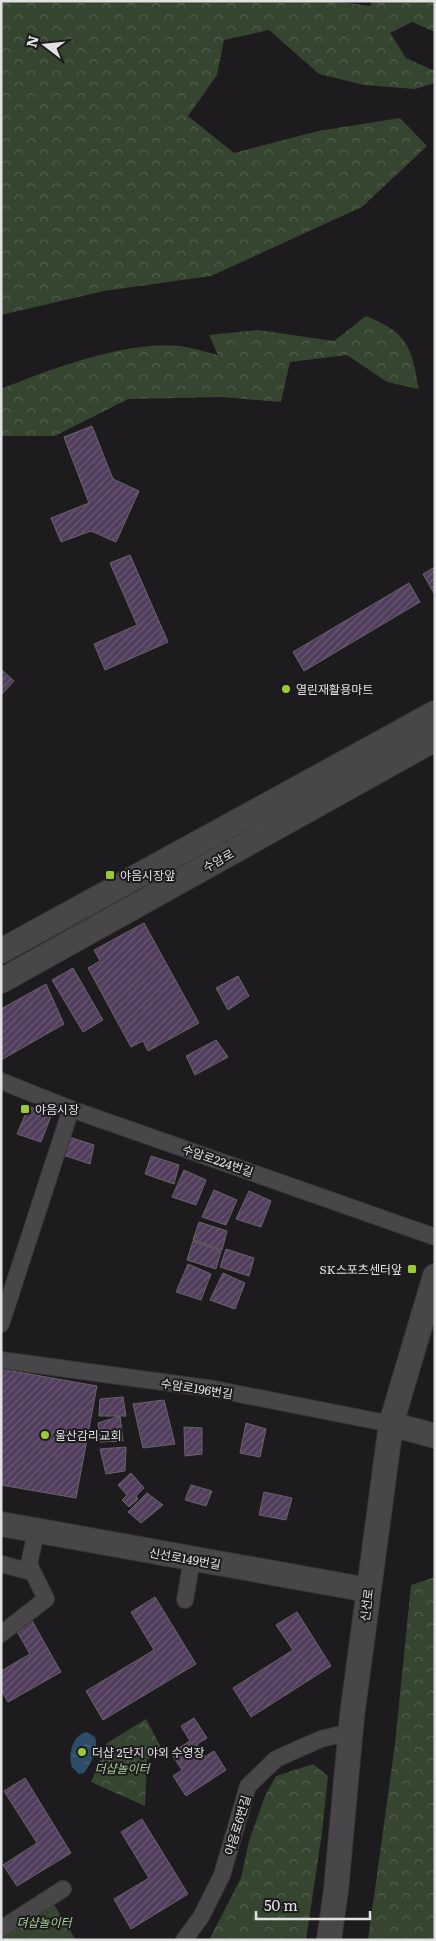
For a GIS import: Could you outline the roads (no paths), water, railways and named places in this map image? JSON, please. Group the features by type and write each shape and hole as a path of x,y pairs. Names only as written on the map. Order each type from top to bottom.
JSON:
{"street":[{"name":"수암로","path":"1,951 435,713"},
{"name":"수암로","path":"1,981 435,738"},
{"name":"수암로224번길","path":"1,1081 71,1109 435,1237"},
{"path":"1,1324 71,1109"},
{"name":"신선로","path":"329,1940 336,1890 350,1732 391,1424 435,1276"},
{"name":"수암로196번길","path":"1,1360 214,1389 391,1424"},
{"path":"391,1424 435,1436"},
{"name":"신선로149번길","path":"1,1524 191,1564 368,1595"},
{"path":"1,1535 191,1564 185,1600"},
{"path":"1,1634 46,1599 29,1564 34,1541"},
{"path":"1,1564 32,1572"},
{"name":"야음로6번길","path":"184,1940 201,1917 222,1875 248,1786 276,1759 321,1739 350,1732"},
{"path":"1,1929 63,1889"}],"water":[{"name":"더샵 2단지 야외 수영장","path":"87,1732 95,1737 96,1746 92,1760 84,1773 79,1774 72,1767 71,1751 78,1737"}],"place":[{"name":"열린재활용마트","path":"286,689"},
{"name":"야음시장앞","path":"110,875"},
{"name":"야음시장","path":"25,1109"},
{"name":"SK스포츠센터앞","path":"412,1269"},
{"name":"울산감리교회","path":"45,1435"},
{"name":"더샵 2단지 야외 수영장","path":"82,1752"}],"park label":[{"name":"더샵놀이터","path":"122,1768"},
{"name":"뎌샵놀이터","path":"44,1922"}]}
